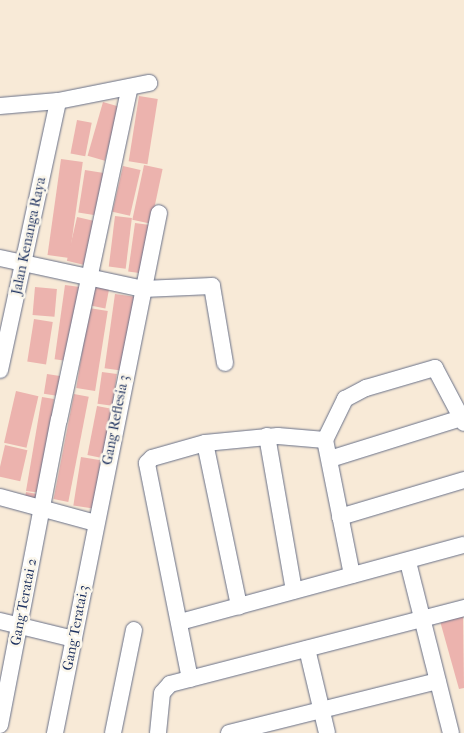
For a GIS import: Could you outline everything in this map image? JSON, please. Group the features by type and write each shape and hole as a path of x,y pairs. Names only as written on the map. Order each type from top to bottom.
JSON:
{"street":[{"path":"0,106 58,101 149,82"},
{"name":"Gang Teratai 2","path":"0,725 89,276 130,87"},
{"name":"Jalan Kenanga Raya","path":"0,370 58,101"},
{"name":"Gang Reflesia 3","path":"96,523 159,213"},
{"path":"0,258 143,288 212,286 225,363"},
{"path":"330,459 463,421 440,372 427,368 354,392 345,400 325,440 352,575"},
{"path":"190,679 147,463 157,456 205,444 266,436 325,440"},
{"path":"266,436 294,591"},
{"path":"205,444 239,606"},
{"path":"340,517 464,480"},
{"path":"0,497 96,523"},
{"name":"Gang Teratai.3","path":"55,733 96,523"},
{"path":"180,622 352,575 408,562 464,545"},
{"path":"408,562 424,619 451,733"},
{"path":"158,733 162,694 170,684 464,608"},
{"path":"0,621 74,638"},
{"path":"113,733 134,630"},
{"path":"307,649 327,733"},
{"path":"229,733 438,681"}],"building":[{"path":"139,96 158,99 147,164 129,161"},
{"path":"103,102 120,107 105,161 88,156"},
{"path":"77,120 92,123 85,156 71,153"},
{"path":"61,159 83,162 69,258 48,255"},
{"path":"144,165 163,169 151,224 132,220"},
{"path":"123,166 141,170 130,216 112,212"},
{"path":"85,170 104,173 97,215 78,212"},
{"path":"115,216 132,218 126,269 109,267"},
{"path":"77,217 95,221 84,265 67,261"},
{"path":"135,223 150,225 143,274 128,272"},
{"path":"95,283 110,286 105,308 91,306"},
{"path":"65,285 80,287 69,361 55,359"},
{"path":"35,287 57,289 54,317 33,315"},
{"path":"115,294 137,297 126,371 105,368"},
{"path":"89,308 108,311 95,391 76,388"},
{"path":"34,319 53,322 46,364 27,361"},
{"path":"102,372 117,374 112,406 98,404"},
{"path":"47,374 65,377 62,397 44,394"},
{"path":"16,391 38,396 26,448 4,443"},
{"path":"74,394 89,397 68,502 54,499"},
{"path":"42,397 54,399 42,493 26,491"},
{"path":"97,406 113,409 103,458 87,455"},
{"path":"5,445 27,450 20,481 0,477 0,467"},
{"path":"81,457 101,460 93,509 73,505"},
{"path":"26,492 43,495 41,504 24,501"},
{"path":"463,614 464,688 459,689 440,621"}]}
